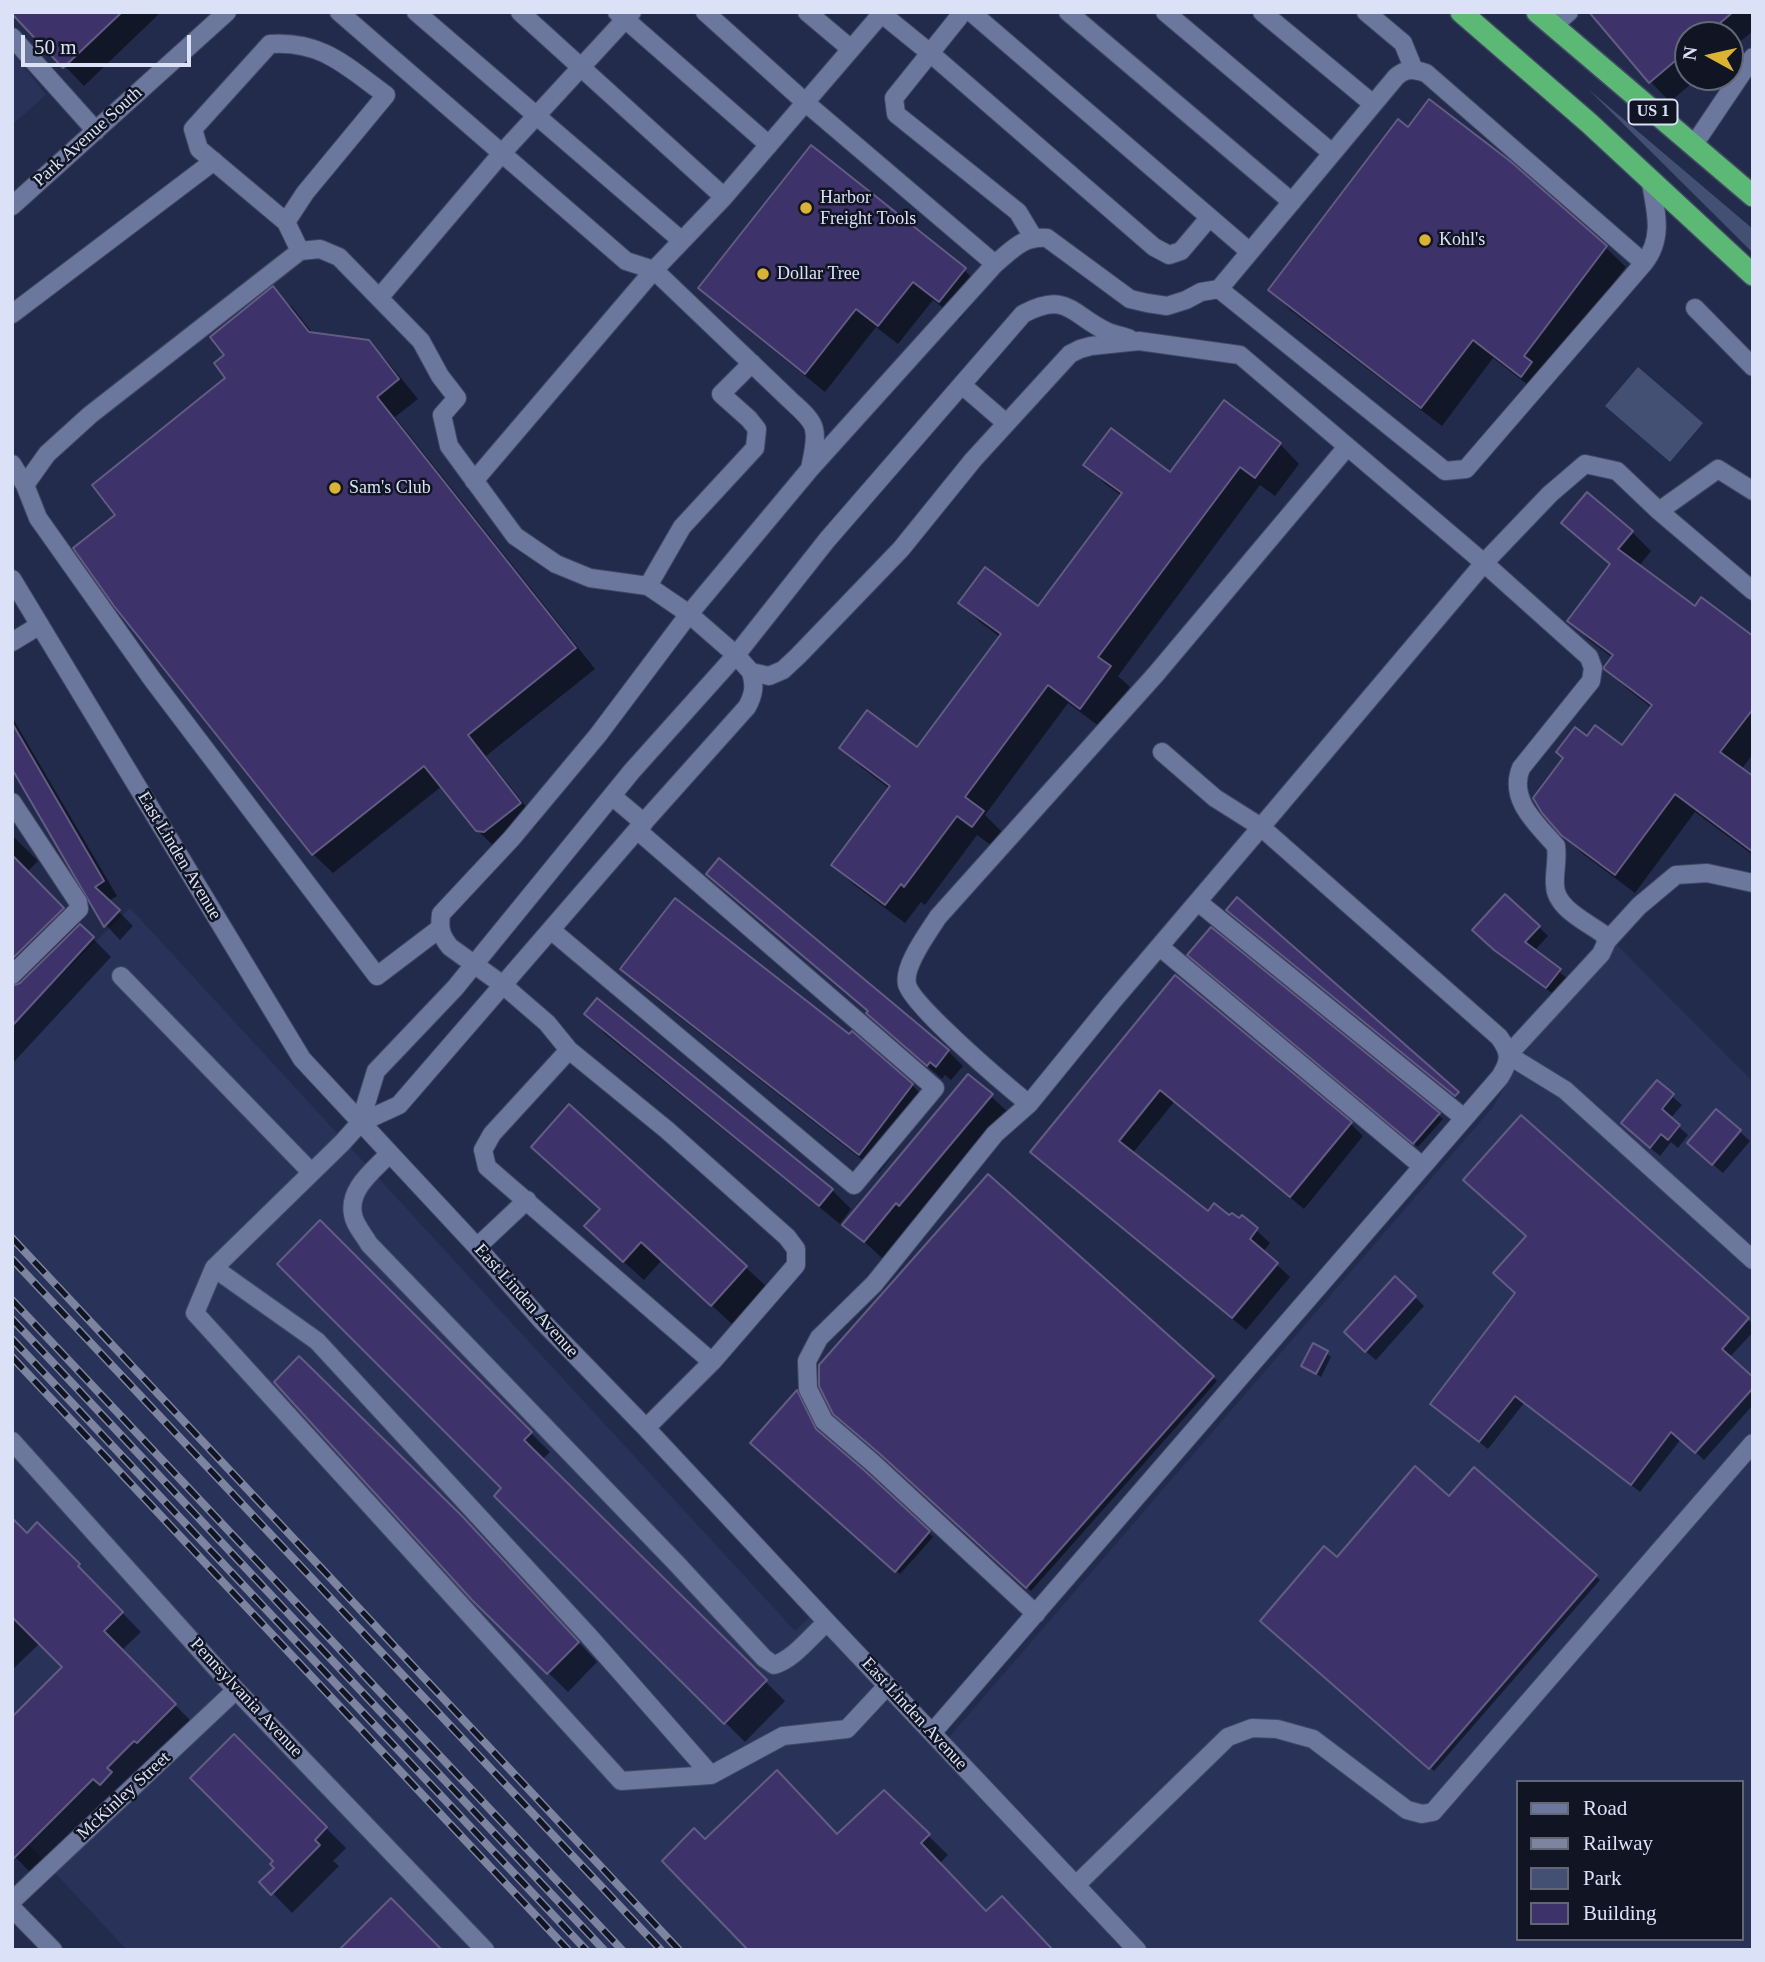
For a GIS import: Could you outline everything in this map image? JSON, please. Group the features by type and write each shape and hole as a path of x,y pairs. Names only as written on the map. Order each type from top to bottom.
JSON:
{"highway":[{"name":"US 1","path":"1461,12 1559,96 1753,275"},
{"name":"US 1","path":"1537,12 1561,19 1693,146 1751,190"}],"street":[{"name":"Park Avenue South","path":"12,206 227,12"},
{"path":"416,12 682,241"},
{"path":"520,12 724,197"},
{"path":"705,12 806,103 995,264"},
{"path":"807,12 851,49"},
{"path":"962,12 894,98 896,114 1018,212 1033,237"},
{"path":"971,12 1250,253"},
{"path":"1068,12 1293,202"},
{"path":"1166,12 1332,153"},
{"path":"1262,12 1374,104"},
{"path":"1366,12 1403,43 1415,70"},
{"path":"340,13 626,261 654,270 752,363 814,428 810,469"},
{"path":"474,481 654,270 724,197 882,13 1154,247 1169,255 1181,251 1209,218"},
{"path":"379,298 502,153 625,15 769,145"},
{"path":"12,37 96,131"},
{"path":"286,222 305,193 386,95 337,59 316,48 283,43 270,44 193,130 199,149 286,222 300,251"},
{"path":"1693,146 1753,57"},
{"path":"646,1428 712,1362 796,1265 796,1249 787,1237 677,1139 569,1050 547,1023 503,985 450,947 439,929 441,914 512,838 598,735 689,614 810,469 995,264 1033,237 1047,238 1130,299 1167,306 1201,292 1219,289 1404,70 1426,73 1644,263"},
{"path":"12,314 214,161"},
{"path":"1219,289 1445,471 1465,469 1654,251 1657,217 1650,178"},
{"path":"25,485 47,454 90,415 300,251 320,249 339,257 421,341 440,376 457,398 442,415 449,446 514,536 556,564 590,578 648,586 689,614 736,655 751,672 753,695 747,707 640,826 399,1105 360,1123 214,1268 195,1313 621,1781 711,1775 783,1737 847,1729 887,1686"},
{"path":"360,1123 376,1071 455,988 612,796 736,655 827,540 1023,314 1048,304 1062,304 1107,331 1139,341 1240,355 1484,563 1589,657 1593,668 1591,681 1521,768 1517,777 1517,791 1523,807 1556,846 1557,897 1564,906 1603,934 1607,941"},
{"path":"1695,308 1753,367"},
{"path":"751,672 769,676 783,670 798,656 901,549 972,460 1070,354 1091,346 1139,341"},
{"path":"648,586 682,527 755,448 757,429 721,394 752,363"},
{"path":"962,385 1006,423"},
{"path":"1029,1104 914,998 906,983 913,956 938,917 1156,674 1347,447"},
{"path":"12,464 25,485 38,518 152,679 377,976 439,929"},
{"path":"1036,1614 824,1421 808,1389 807,1361 819,1338 874,1284 995,1134 1029,1104 1484,563 1549,494 1585,464 1617,471 1659,511 1753,591"},
{"path":"1659,511 1718,469 1753,491"},
{"name":"East Linden Avenue","path":"12,579 302,1059 542,1321 1137,1950"},
{"path":"12,642 40,625"},
{"path":"932,1733 1507,1066 1508,1055 1499,1037 1261,827 1215,798 1161,752"},
{"path":"551,930 854,1185 935,1088 640,826 612,796"},
{"path":"12,803 78,902 79,909 12,975"},
{"path":"1508,1055 1601,954 1607,941 1639,906 1676,875 1707,873 1753,883"},
{"path":"1198,902 1464,1118"},
{"path":"1160,947 1422,1166"},
{"path":"121,976 311,1172"},
{"path":"569,1050 492,1134 484,1150 487,1167 712,1362"},
{"path":"1508,1055 1565,1090 1753,1260"},
{"path":"389,1154 362,1182 354,1198 353,1216 369,1244 764,1658 774,1665 779,1663 827,1622"},
{"path":"477,1247 527,1200"},
{"path":"214,1268 317,1341 588,1635 711,1775"},
{"name":"Pennsylvania Avenue","path":"12,1441 236,1690 485,1950"},
{"path":"1076,1885 1228,1737 1252,1728 1277,1729 1313,1739 1407,1810 1422,1814 1433,1812 1753,1443"},
{"name":"McKinley Street","path":"12,1902 236,1690"},
{"path":"12,1908 53,1950"}],"shaded area":[{"path":"12,52 46,95 12,125"},
{"path":"130,908 795,1631 818,1609 945,1742 1493,1107 1525,1052 1615,943 1753,1082 1753,1950 127,1950 12,1827 12,1023"}],"green space":[{"path":"1588,89 1753,229 1753,253"},
{"path":"1638,367 1703,423 1670,462 1605,406"}],"building":[{"path":"12,12 122,12 63,68"},
{"path":"1589,12 1733,12 1722,21 1674,21 1674,62 1649,83"},
{"path":"1429,99 1510,161 1607,246 1524,356 1532,362 1521,377 1473,340 1421,408 1268,290 1398,119 1408,127"},
{"path":"811,145 966,268 939,302 913,282 878,326 856,309 805,374 698,288"},
{"path":"273,286 309,332 369,340 399,379 377,397 576,648 468,735 521,803 484,832 476,831 424,766 312,855 114,606 73,548 115,515 92,485 225,378 214,363 224,355 210,337"},
{"path":"1224,400 1281,443 1255,478 1240,467 1098,657 1111,666 1080,709 1048,685 965,797 984,811 972,827 957,816 904,887 901,884 885,905 831,865 890,786 839,748 867,710 917,747 1001,634 958,603 985,567 1038,606 1122,493 1083,465 1111,428 1170,472"},
{"path":"1587,492 1633,531 1618,549 1695,606 1701,597 1753,636 1753,709 1720,752 1753,776 1753,852 1675,794 1615,875 1561,835 1533,798 1563,758 1556,752 1575,727 1587,736 1595,725 1622,745 1652,705 1604,669 1613,655 1567,621 1610,564 1561,523"},
{"path":"12,723 104,881 95,887 120,910 104,927 12,769"},
{"path":"12,855 64,908 12,959"},
{"path":"719,858 949,1050 936,1067 930,1062 927,1066 866,1013 868,1011 706,874"},
{"path":"1505,894 1540,926 1525,942 1561,969 1546,988 1494,950 1472,930"},
{"path":"1237,897 1459,1092 1455,1096 1226,910"},
{"path":"675,898 849,1034 852,1031 913,1084 859,1155 620,969"},
{"path":"80,924 94,937 12,1026 12,986 20,983"},
{"path":"1211,927 1440,1113 1413,1144 1187,955"},
{"path":"1175,975 1352,1122 1290,1197 1160,1090 1119,1141 1208,1211 1214,1203 1229,1215 1232,1213 1239,1218 1242,1215 1258,1228 1250,1239 1278,1263 1232,1318 1030,1152"},
{"path":"597,998 833,1189 819,1206 584,1014"},
{"path":"968,1074 993,1094 899,1206 896,1203 864,1242 842,1225"},
{"path":"1657,1080 1674,1094 1662,1109 1680,1125 1668,1140 1661,1134 1650,1148 1621,1123"},
{"path":"569,1104 747,1266 711,1306 641,1242 623,1262 584,1226 600,1209 531,1147"},
{"path":"1716,1109 1741,1130 1712,1165 1687,1143"},
{"path":"1521,1115 1749,1318 1722,1349 1753,1377 1753,1388 1695,1453 1671,1432 1631,1485 1515,1396 1479,1442 1430,1404 1515,1293 1493,1273 1526,1236 1463,1180"},
{"path":"988,1174 1214,1376 1026,1588 833,1414 819,1386 819,1365"},
{"path":"320,1220 532,1432 524,1440 767,1680 724,1724 494,1496 501,1488 277,1264"},
{"path":"1395,1276 1416,1296 1365,1352 1344,1332"},
{"path":"1313,1343 1328,1351 1316,1374 1301,1366"},
{"path":"299,1356 462,1516 579,1642 547,1674 472,1600 274,1382"},
{"path":"797,1390 816,1429 930,1531 895,1572 750,1443"},
{"path":"1415,1466 1449,1496 1474,1467 1597,1575 1429,1769 1260,1621 1324,1546 1337,1557"},
{"path":"12,1518 27,1533 37,1522 123,1612 104,1631 176,1704 107,1768 112,1772 100,1785 93,1779 12,1860 12,1717 62,1667 12,1617"},
{"path":"234,1734 327,1827 315,1840 320,1845 271,1895 259,1882 274,1868 270,1864 273,1861 190,1778"},
{"path":"777,1770 837,1834 884,1790 930,1834 921,1843 986,1911 1002,1896 1053,1950 748,1950 662,1861 694,1828 705,1839"},
{"path":"391,1898 442,1950 339,1950"}],"railway":[{"path":"12,1238 679,1950"},
{"path":"12,1259 661,1950"},
{"path":"12,1300 622,1950"},
{"path":"12,1319 604,1950"},
{"path":"12,1339 586,1950"},
{"path":"12,1357 568,1950"}],"place":[{"name":"Harbor Freight Tools","path":"806,208"},
{"name":"Kohl's","path":"1425,240"},
{"name":"Dollar Tree","path":"763,274"},
{"name":"Sam's Club","path":"335,488"}]}
